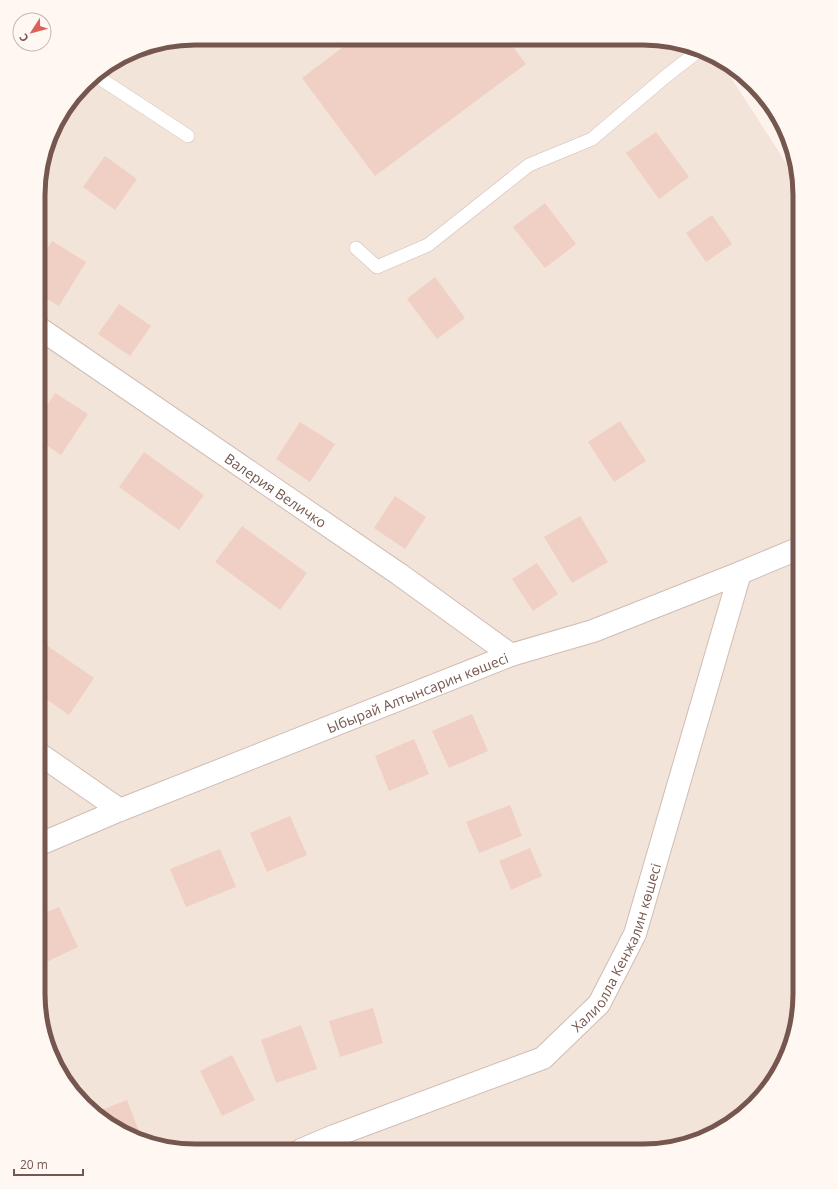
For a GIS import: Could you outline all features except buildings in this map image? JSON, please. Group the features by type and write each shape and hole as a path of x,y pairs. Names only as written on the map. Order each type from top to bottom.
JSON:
{"street":[{"name":"Валерия Величко","path":"45,332 399,574 511,655"},
{"name":"Ыбырай Алтынсарин көшесі","path":"45,842 120,810 511,655 593,631 793,551"},
{"name":"Халиолла Кенжалин көшесі","path":"315,1144 542,1058 600,1004 634,934 740,573"},
{"path":"45,758 120,810"}],"lane":[{"path":"356,248 377,268 428,245 529,165 592,139 695,54"},
{"path":"101,79 188,136"}],"shaded area":[{"path":"185,45 653,45 682,50 701,56 726,69 791,171 793,185 793,1004 788,1033 778,1061 768,1078 756,1093 727,1119 701,1133 663,1143 185,1144 156,1139 128,1129 111,1119 96,1107 70,1078 56,1052 50,1033 45,1004 45,185 50,156 60,128 70,111 82,96 111,70 137,56 156,50"}]}
